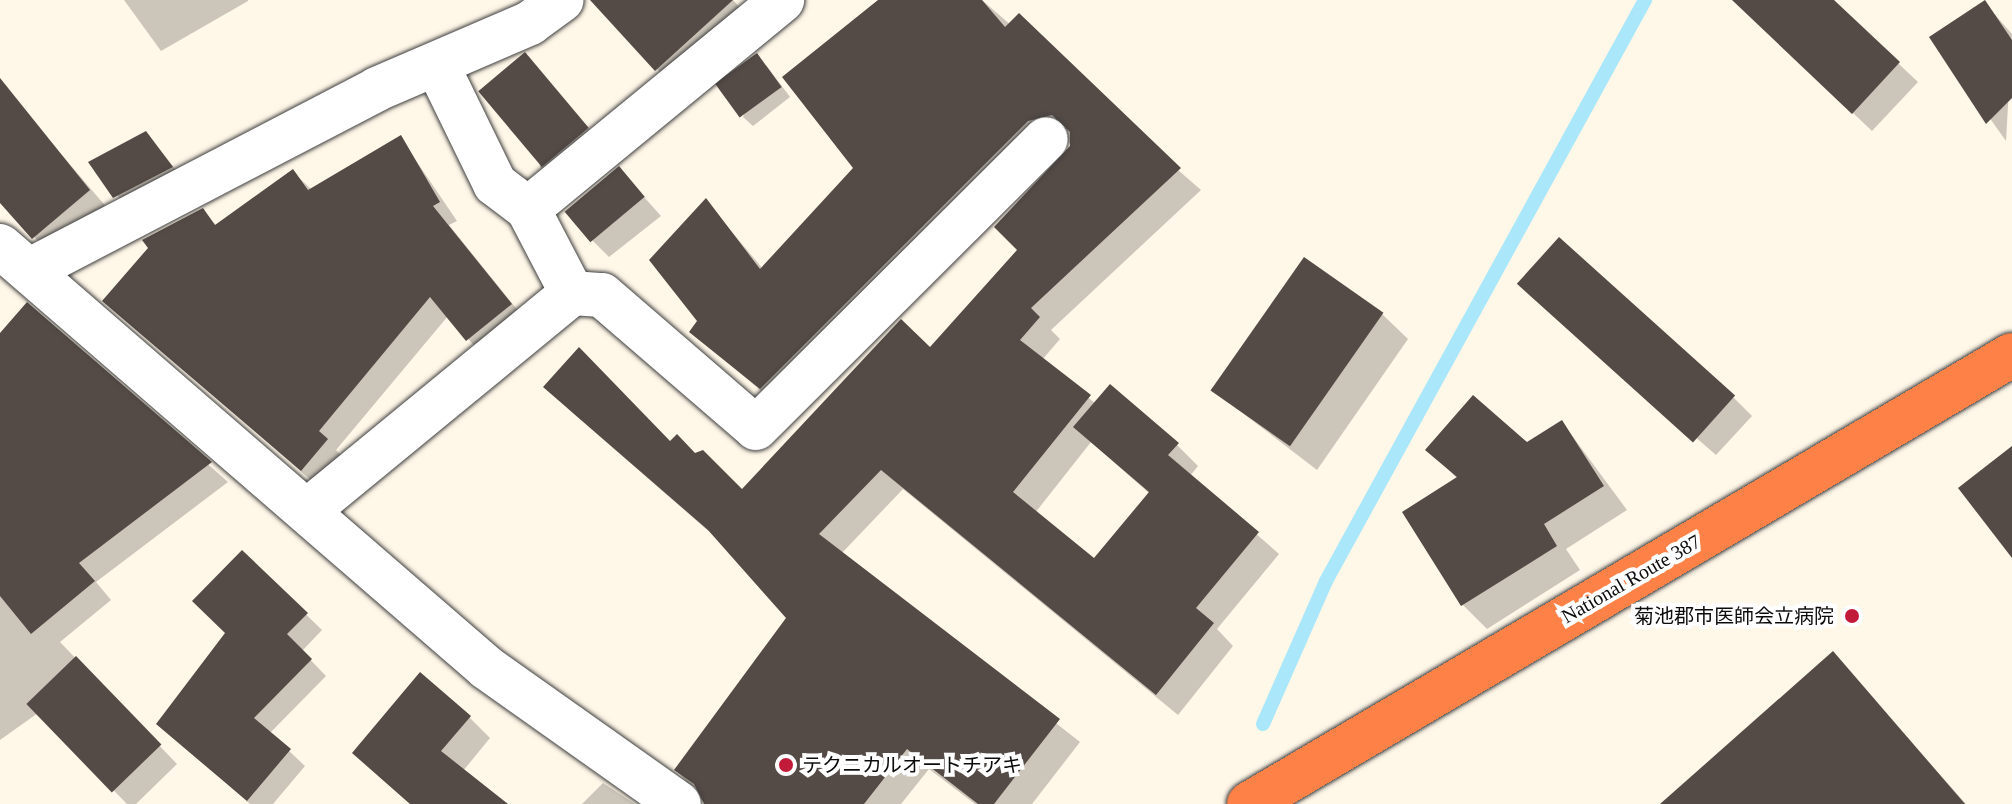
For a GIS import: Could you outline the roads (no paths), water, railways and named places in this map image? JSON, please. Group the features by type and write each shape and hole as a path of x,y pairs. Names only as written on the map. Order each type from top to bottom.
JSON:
{"highway":[{"name":"National Route 387","path":"1249,804 2012,355"}],"street":[{"path":"562,0 439,69 377,89 15,258 487,668 679,804"},
{"path":"528,209 782,0"},
{"path":"439,69 495,184 528,209 572,293"},
{"path":"307,511 572,293 602,295 756,428 1046,139"}],"waterway":[{"path":"1263,724 1326,581 1645,0"}],"place":[{"name":"菊池郡市医師会立病院","path":"1852,616"},
{"name":"テクニカルオートチアキ","path":"786,765"}]}
